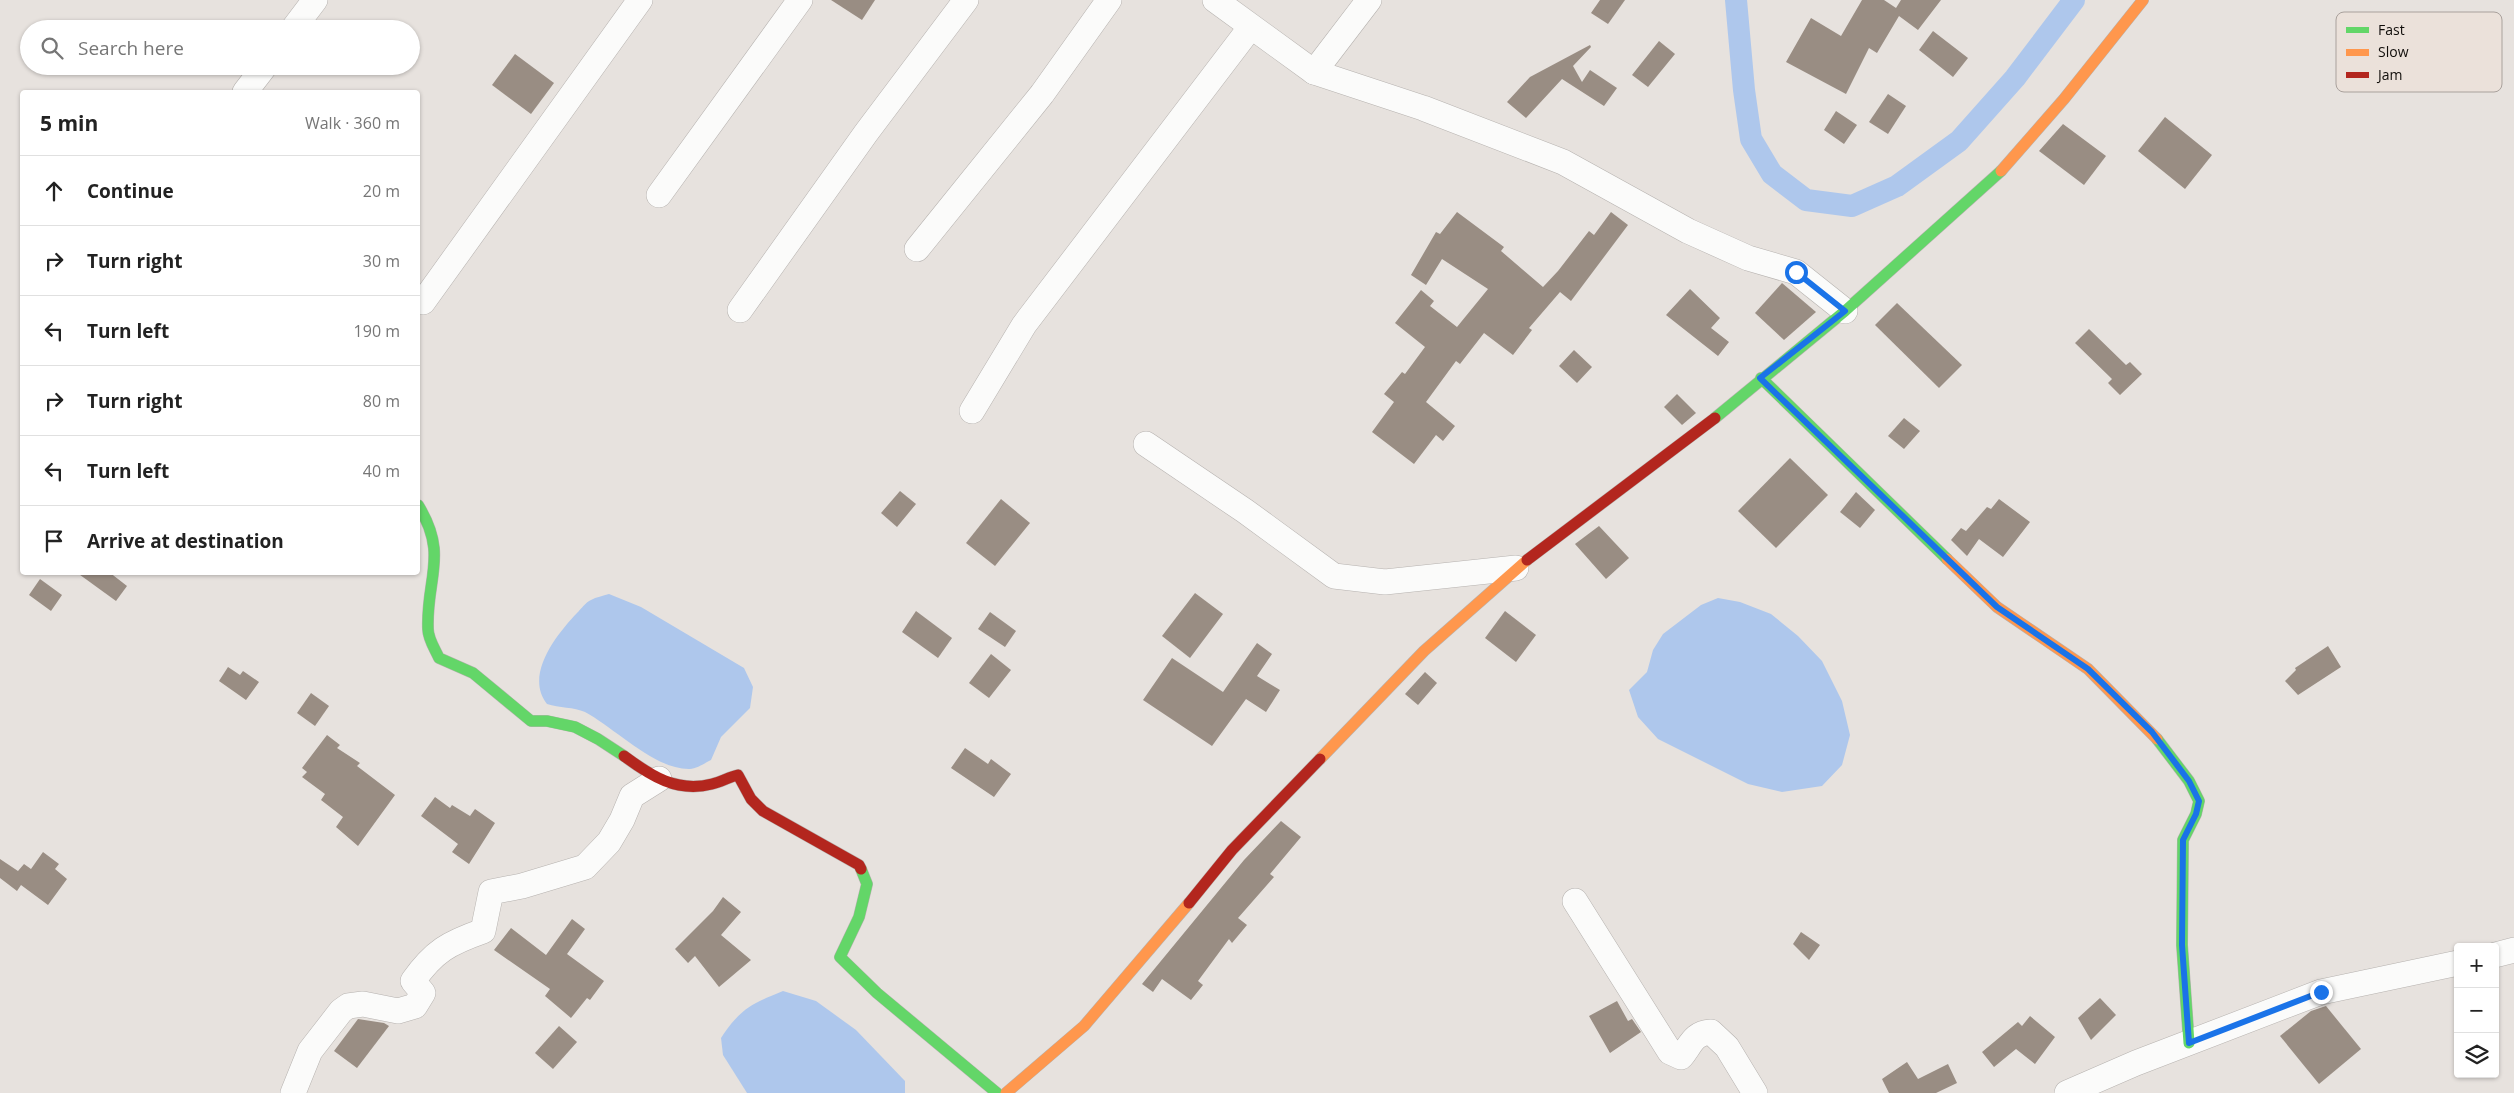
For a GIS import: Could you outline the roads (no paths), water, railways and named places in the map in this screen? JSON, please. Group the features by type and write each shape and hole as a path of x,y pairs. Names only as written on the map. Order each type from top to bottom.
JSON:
{"street":[{"path":"300,20 315,0"},
{"path":"423,302 640,0"},
{"path":"659,196 800,0"},
{"path":"740,310 866,133 966,0"},
{"path":"917,249 1042,94 1109,0"},
{"path":"1216,0 1250,28 1314,72 1423,108 1563,162 1688,231 1748,258 1796,272 1845,311"},
{"path":"1314,72 1369,0"},
{"path":"1006,1093 1084,1026 1133,971 1232,850 1424,651 1516,568 1699,432 1760,378 1845,311 1999,173 2064,99 2143,0"},
{"path":"972,411 1024,326 1250,28"},
{"path":"247,90 258,75"},
{"path":"1760,378 1997,607 2088,669 2152,732 2189,781 2199,801 2196,814 2183,840 2182,945 2189,1043"},
{"path":"1146,444 1245,511 1334,576 1385,582 1516,568"},
{"path":"420,508 428,518 437,562 428,631 439,658 473,673 531,721 553,720 589,733 658,779 676,786 712,784 727,777 738,775 745,785 751,802 763,811 859,865 867,884 858,917 840,957 876,993 997,1093"},
{"path":"293,1093 310,1052 341,1011 348,1006 363,1004 398,1011 415,1006 423,993 413,981 428,959 457,940 482,932 490,892 522,886 585,867 609,842 622,820 632,796 658,779"},
{"path":"1575,901 1670,1052 1680,1057 1693,1037 1711,1032 1727,1047 1755,1093"},
{"path":"2499,954 2514,950"},
{"path":"2067,1093 2321,992 2454,964"}],"water":[{"path":"609,594 641,607 744,668 753,687 750,708 721,737 711,760 692,769 663,763 649,756 585,712 547,704 541,693 539,681 541,668 553,643 587,602"},
{"path":"1718,598 1740,602 1771,614 1798,636 1822,661 1842,701 1850,735 1842,765 1822,786 1782,792 1748,784 1658,739 1638,717 1629,690 1647,672 1653,650 1663,634 1701,605"},
{"path":"783,991 816,1001 856,1030 905,1081 905,1093 747,1093 723,1055 721,1038 734,1020 747,1009"}],"waterway":[{"path":"1736,0 1744,90 1751,139 1772,174 1806,200 1852,206 1897,186 1959,141 2015,78 2074,0"}]}
